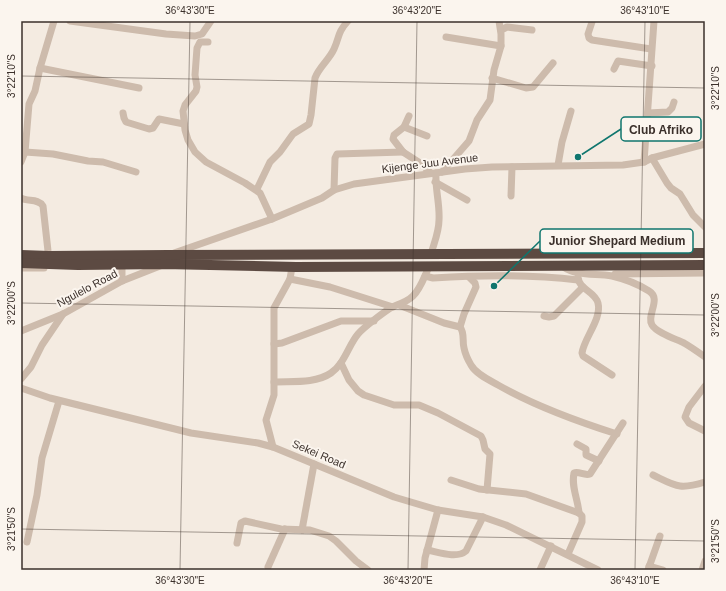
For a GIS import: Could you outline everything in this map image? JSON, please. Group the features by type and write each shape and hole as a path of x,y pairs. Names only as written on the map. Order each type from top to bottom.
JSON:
{"highway":[{"path":"262,267 264,254"},
{"path":"294,267 297,254"},
{"path":"21,255 705,254"},
{"path":"21,263 78,265 164,264 427,271 562,266 705,265"}],"street":[{"path":"21,162 25,152 25,109 35,91 54,21"},
{"path":"70,21 166,34 195,36 202,34 211,21"},
{"path":"257,190 270,162 280,152 293,134 309,124 314,78 334,49 338,34 348,21"},
{"path":"431,254 437,234 439,220 435,182 436,173 469,140 477,120 490,100 492,78 501,46 501,30 499,21"},
{"path":"644,162 654,21"},
{"path":"592,22 588,34 589,38 592,40 652,49"},
{"path":"501,30 507,27 532,30"},
{"path":"446,36 501,46"},
{"path":"208,42 200,42 197,48 195,75 197,87 196,91 184,105 184,124 188,140 200,158 257,190 263,197 272,219"},
{"path":"614,69 618,61 652,66"},
{"path":"492,78 526,88 533,87 553,63"},
{"path":"40,68 139,88"},
{"path":"648,113 668,112 672,108 674,102"},
{"path":"558,165 562,142 571,111"},
{"path":"123,113 126,122 149,129 153,128 159,119 164,118 184,124"},
{"path":"409,116 404,127 393,137 403,152 436,173"},
{"path":"404,127 427,136"},
{"name":"Kijenge Juu Avenue","path":"168,255 272,219 322,198 334,190 360,183 472,168 558,165 623,165 644,162 652,158 705,144"},
{"path":"25,152 53,154 88,161 103,162 136,172"},
{"path":"334,190 335,157 337,154 403,152"},
{"path":"652,158 670,188 680,194 693,215 705,227"},
{"path":"511,196 512,167"},
{"path":"435,182 467,200"},
{"path":"21,198 39,202 43,206 48,251"},
{"path":"122,264 122,281"},
{"name":"Ngulelo Road","path":"21,331 63,314 122,281 164,264"},
{"path":"21,268 78,265"},
{"path":"562,266 578,277 583,287 595,296 599,307 596,319 583,348 582,354 612,376"},
{"path":"273,447 266,416 274,396 274,308 290,279 294,267"},
{"path":"427,271 431,278 535,276 578,277 597,275 705,273"},
{"path":"274,382 320,379 331,373 341,363 358,334 374,321 413,296 421,286 427,271"},
{"path":"597,275 624,279 652,293 655,300 651,322 654,328 685,344 705,357"},
{"path":"460,328 464,314 476,287 475,283 469,277"},
{"path":"290,279 303,283 330,287 396,306 460,328 463,333 464,347 471,366 480,374 522,398 586,424 616,434"},
{"path":"544,316 554,316 583,287"},
{"path":"21,379 31,367 42,345 63,314"},
{"path":"274,344 282,343 341,321 374,321"},
{"path":"341,363 349,380 358,391 364,395 394,405 419,405 438,413 481,436 486,450 490,454 487,490"},
{"path":"705,386 689,407 685,415 689,423 705,431"},
{"name":"Sekei Road","path":"21,388 60,401 191,433 258,443 273,447 394,496 438,510 483,518 506,525 552,546 598,570"},
{"path":"27,542 42,458 60,401"},
{"path":"568,554 582,522 582,516 579,513 579,506 573,485 573,474 577,472 589,475 623,423"},
{"path":"577,444 586,449 585,454 599,461"},
{"path":"302,530 314,464"},
{"path":"653,475 674,485 684,487 705,482"},
{"path":"451,480 479,489 526,494 579,513"},
{"path":"424,570 427,550 438,510"},
{"path":"427,550 455,555 463,553 483,518"},
{"path":"237,543 241,524 243,522 285,529 310,530 329,536 336,540 356,561 368,570"},
{"path":"268,567 285,529"},
{"path":"660,536 648,568 663,570"},
{"path":"540,570 552,546"},
{"path":"702,570 705,561"}],"place":[{"name":"Club Afriko","path":"578,157"},
{"name":"Junior Shepard Medium","path":"494,286"}]}
